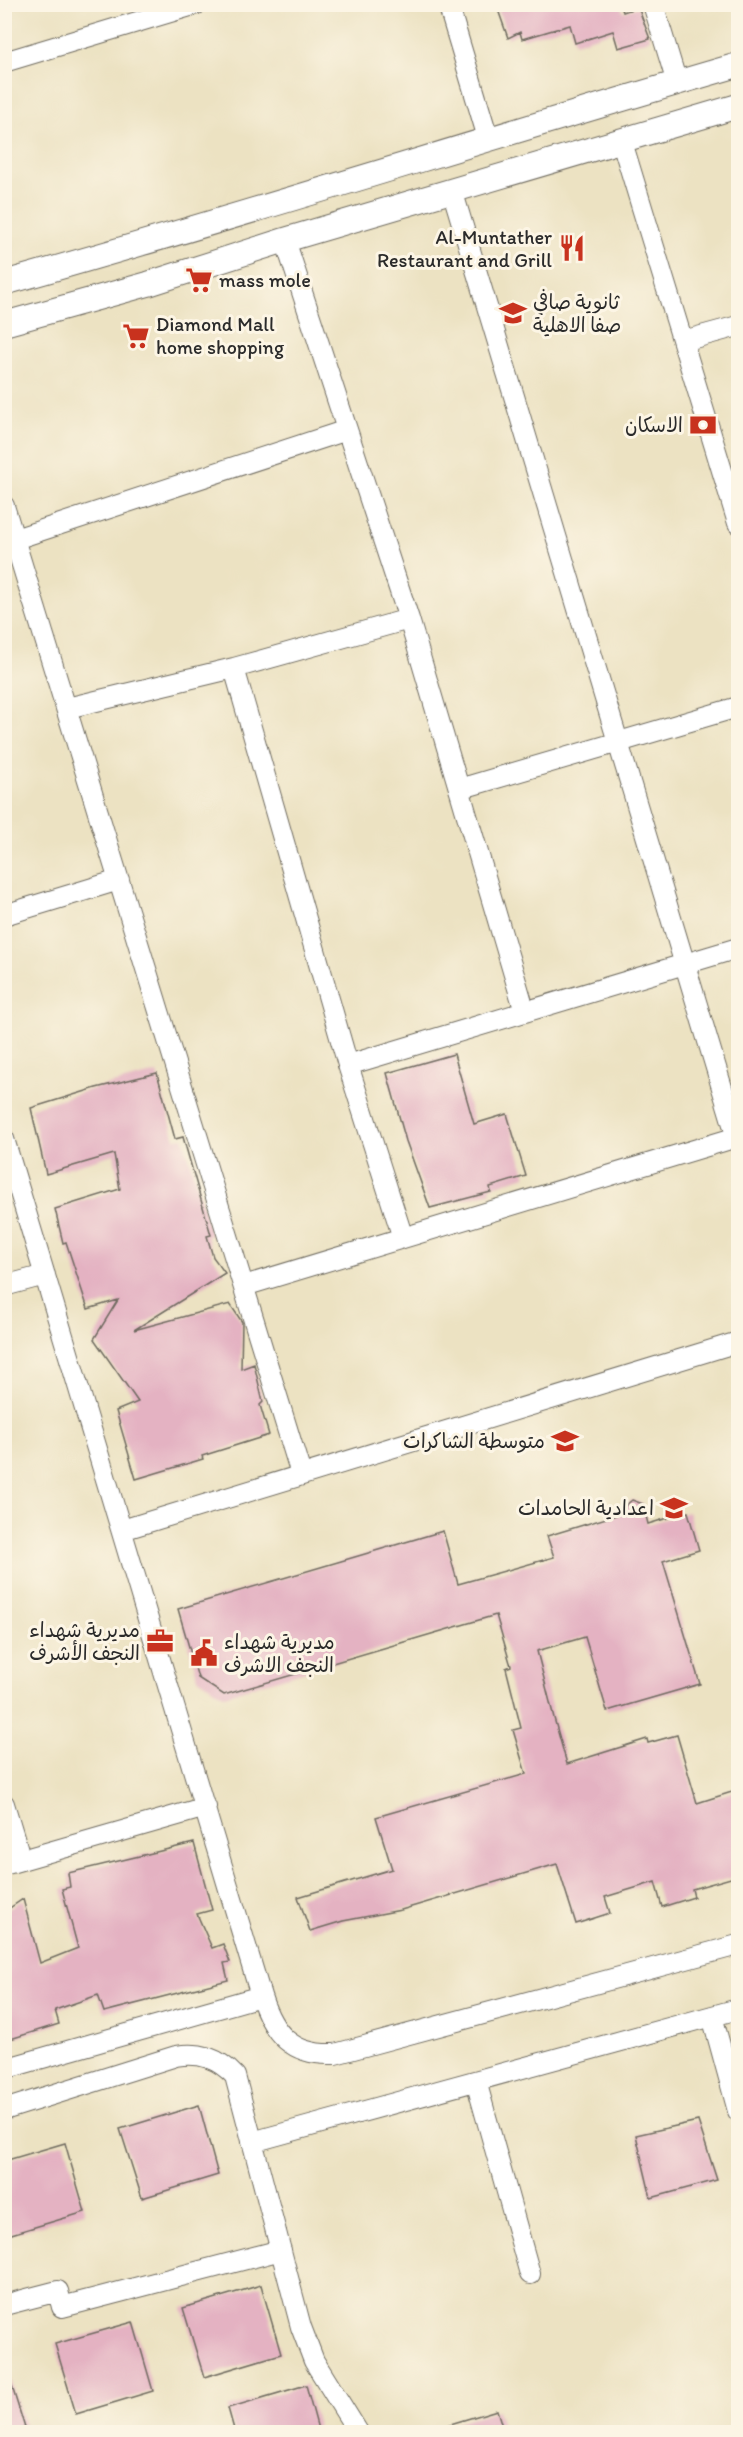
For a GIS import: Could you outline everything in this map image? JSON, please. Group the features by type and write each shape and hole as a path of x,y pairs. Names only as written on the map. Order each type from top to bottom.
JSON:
{"street":[{"path":"4,62 197,4"},
{"path":"448,4 488,138"},
{"path":"653,4 677,83"},
{"path":"4,283 138,245 488,138 738,66"},
{"path":"4,324 148,284 285,240 738,106"},
{"path":"622,142 738,523"},
{"path":"244,1286 738,1139 452,190"},
{"path":"285,240 409,619 525,1012"},
{"path":"138,245 148,284"},
{"path":"683,341 738,326"},
{"path":"15,539 347,430"},
{"path":"4,506 301,1474"},
{"path":"67,708 234,668 409,619"},
{"path":"234,668 348,1065 403,1238"},
{"path":"459,789 738,707"},
{"path":"4,915 119,880"},
{"path":"348,1065 738,948"},
{"path":"4,1139 268,2019 286,2041 309,2052 335,2054 738,1946"},
{"path":"4,1286 45,1275"},
{"path":"122,1530 738,1342"},
{"path":"4,1804 13,1863 206,1807"},
{"path":"4,2069 261,1996"},
{"path":"252,2142 738,2009"},
{"path":"712,2016 738,2111"},
{"path":"4,2110 176,2056 198,2054 219,2062 234,2076 301,2327 314,2361 358,2433"},
{"path":"477,2081 530,2274"},
{"path":"4,2305 58,2291 62,2307 281,2250"}],"building":[{"path":"496,4 620,4 623,12 638,7 650,39 618,48 613,31 575,43 570,25 522,39 520,32 508,38"},
{"path":"454,1054 474,1124 507,1114 526,1176 490,1187 491,1192 430,1208 406,1141 387,1073"},
{"path":"157,1073 175,1139 183,1137 211,1235 207,1236 213,1257 225,1273 134,1330 230,1304 242,1322 241,1369 254,1364 263,1402 260,1405 269,1435 202,1456 203,1459 136,1479 116,1411 138,1402 94,1339 118,1300 88,1309 66,1242 63,1243 55,1209 120,1189 114,1154 46,1174 31,1108 96,1088"},
{"path":"632,1500 643,1504 648,1524 688,1512 699,1550 663,1561 700,1684 607,1711 585,1637 537,1651 554,1718 567,1764 647,1739 648,1743 677,1735 697,1803 738,1790 738,1876 692,1889 694,1897 662,1907 655,1882 605,1897 610,1913 576,1924 557,1864 401,1910 343,1921 310,1931 298,1897 392,1869 376,1817 526,1774 513,1730 521,1728 506,1668 511,1666 496,1615 224,1695 198,1678 178,1609 443,1531 458,1584 554,1557 547,1536 623,1513 625,1506"},
{"path":"194,1843 212,1910 197,1914 212,1948 223,1944 230,1962 224,1963 228,1980 104,2012 98,1995 55,2010 59,2024 4,2041 4,1912 23,1899 40,1963 78,1948 62,1889 70,1887 68,1873"},
{"path":"199,2105 218,2175 142,2198 120,2129"},
{"path":"698,2121 717,2180 651,2198 636,2135"},
{"path":"65,2143 85,2212 8,2235 4,2222 4,2161"},
{"path":"261,2285 281,2354 204,2377 183,2308"},
{"path":"133,2322 153,2391 76,2414 55,2344"},
{"path":"9,2377 25,2428 4,2433 4,2378"},
{"path":"306,2385 319,2433 235,2433 228,2408"},
{"path":"497,2410 504,2433 438,2433 437,2428"}],"place":[{"name":"Al-Muntather Restaurant and Grill","path":"572,248"},
{"name":"mass mole","path":"199,280"},
{"name":"ثانوية صافي صفا الاهلية","path":"513,313"},
{"name":"Diamond Mall home shopping","path":"136,336"},
{"name":"الاسكان","path":"703,425"},
{"name":"متوسطة الشاكرات","path":"565,1441"},
{"name":"اعدادية الحامدات","path":"674,1508"},
{"name":"مديرية شهداء النجف الأشرف","path":"160,1641"},
{"name":"مديرية شهداء النجف الاشرف","path":"204,1653"}]}
